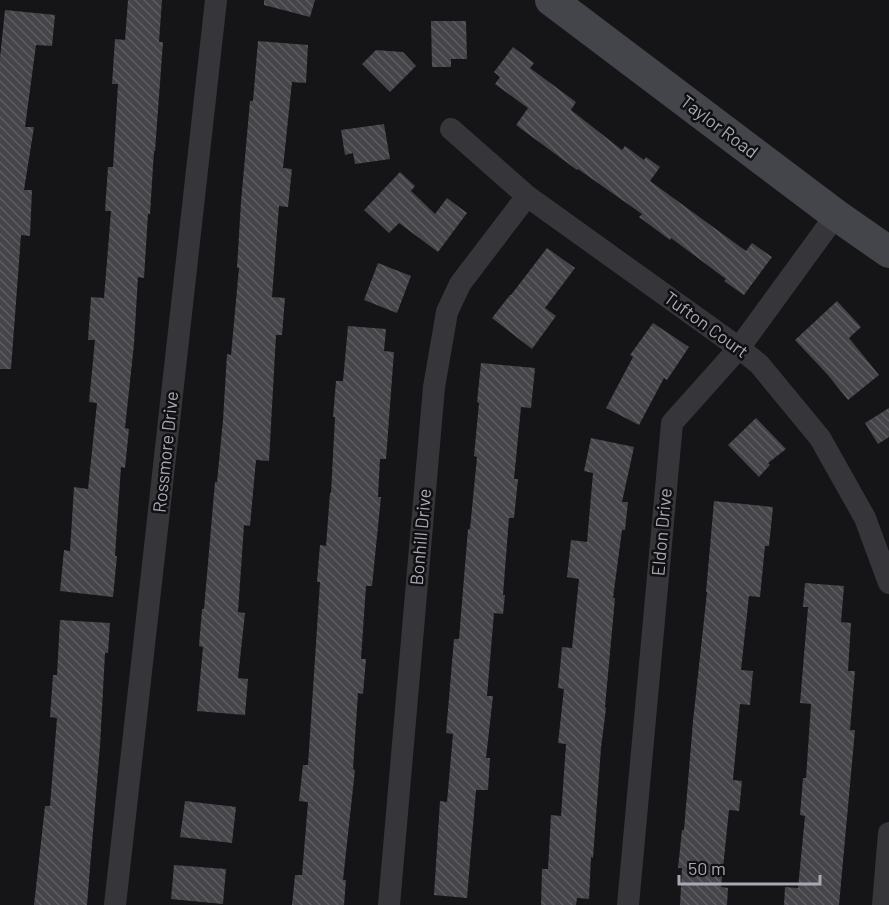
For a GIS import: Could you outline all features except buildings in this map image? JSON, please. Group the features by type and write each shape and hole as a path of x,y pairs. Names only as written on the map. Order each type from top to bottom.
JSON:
{"street":[{"name":"Rossmore Drive","path":"115,905 216,0"},
{"name":"Taylor Road","path":"551,0 836,215 889,252"},
{"name":"Tufton Court","path":"451,129 527,196 759,364 820,438 865,518 889,583"},
{"name":"Bonhill Drive","path":"388,905 434,387 443,328 447,312 460,284 527,196"},
{"name":"Eldon Drive","path":"628,905 672,423 739,348 836,215"},
{"path":"883,905 889,833"}]}
